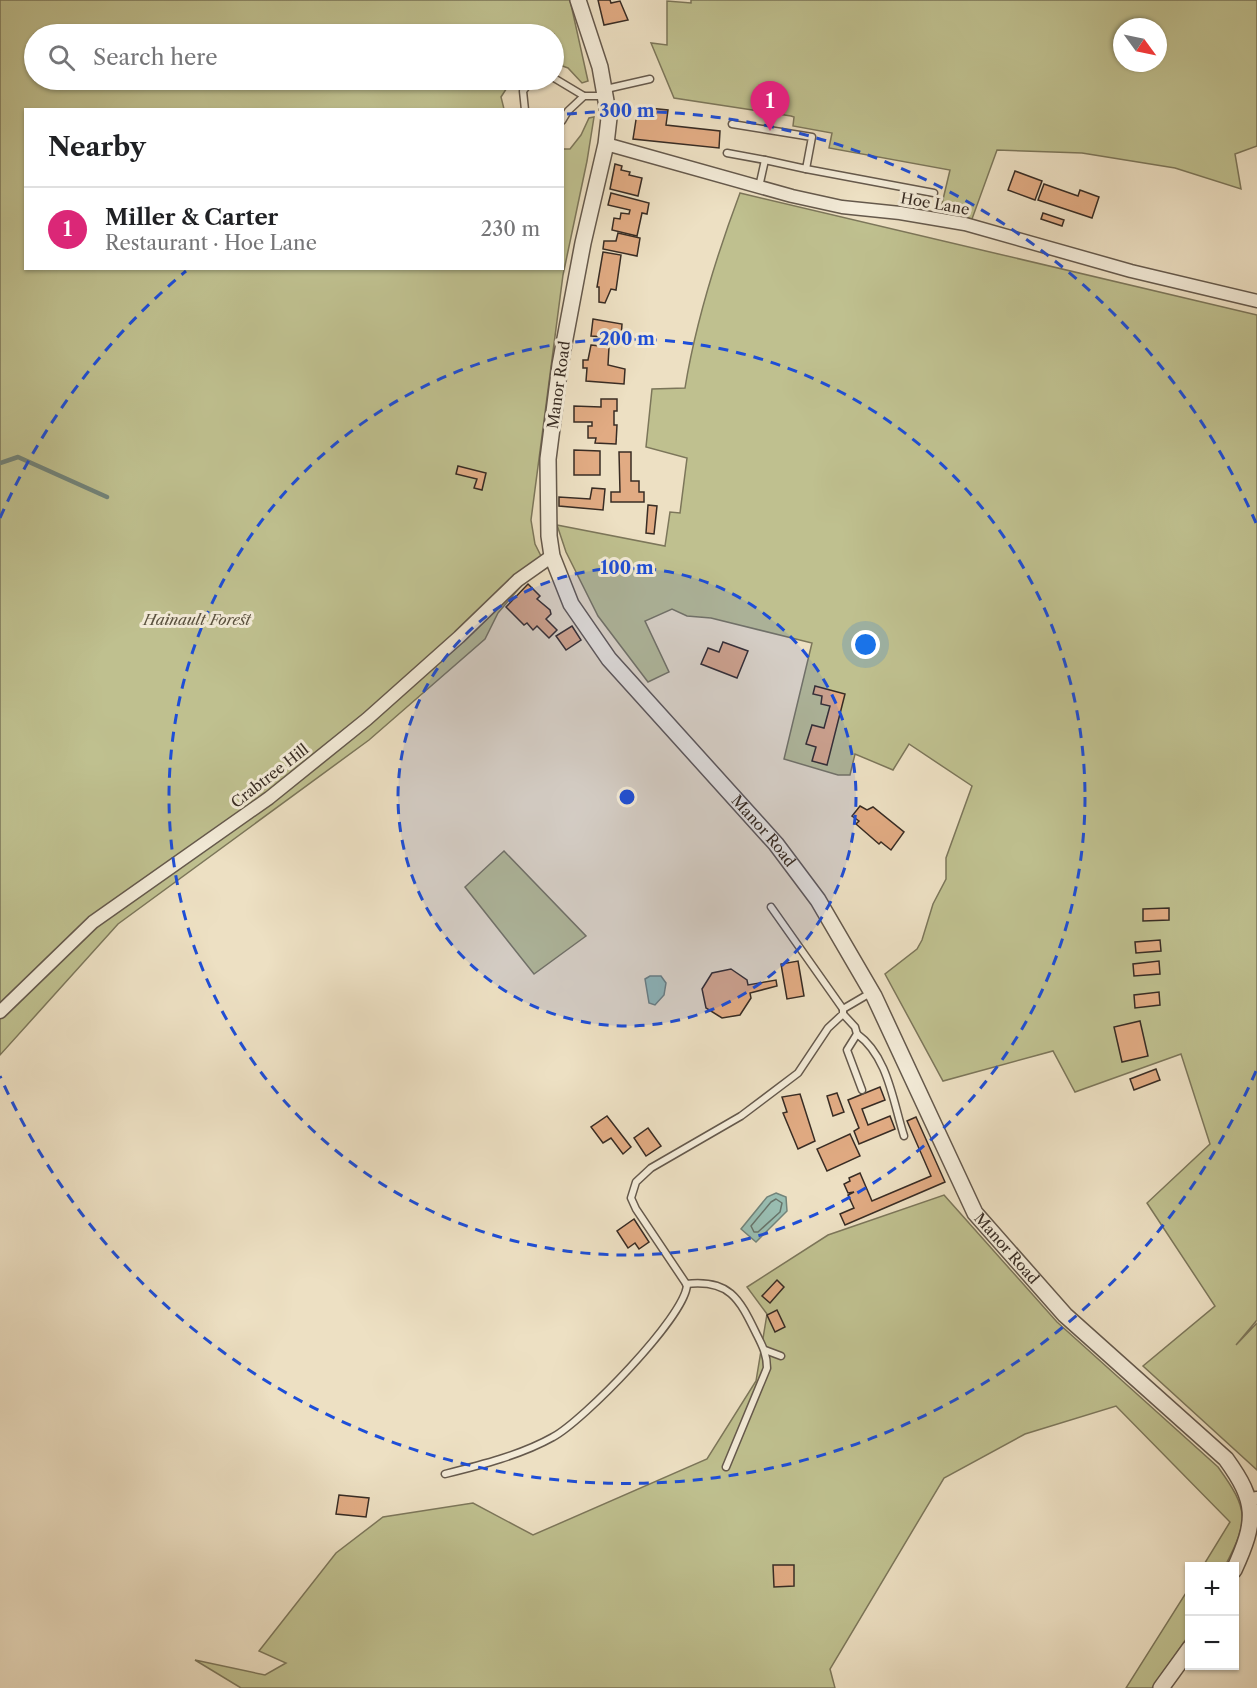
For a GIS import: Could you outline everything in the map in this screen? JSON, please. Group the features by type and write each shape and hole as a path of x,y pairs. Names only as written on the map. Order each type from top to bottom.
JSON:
{"street":[{"name":"Manor Road","path":"578,0 606,93 609,118 606,144 583,243 560,365 546,499 552,555 571,604 583,624 644,700 776,844 841,935 872,992 975,1213 1065,1315 1239,1472 1257,1498 1254,1528 1238,1562"},
{"name":"Hoe Lane","path":"606,144 759,187 842,207 900,213 965,224 1131,271 1257,301"},
{"name":"Crabtree Hill","path":"0,1012 93,922 268,798 367,719 459,637 518,580 552,555"},
{"path":"1161,1688 1185,1655"}],"lane":[{"path":"564,118 584,96 606,93 650,79"},
{"path":"564,84 584,96"},
{"path":"524,90 525,108"},
{"path":"732,124 812,137 806,169"},
{"path":"727,153 934,193"},
{"path":"759,187 765,160"},
{"path":"771,907 855,1027 857,1034 876,1051 885,1072 904,1136"},
{"path":"445,1474 535,1446 555,1437 576,1421 648,1347 675,1314 684,1299 686,1284 636,1209 631,1198 636,1182 651,1168 741,1116 798,1073 843,1011 872,992"},
{"path":"857,1034 847,1050 862,1090"},
{"path":"686,1284 707,1281 727,1290 739,1300 765,1350 767,1368 726,1467"},
{"path":"765,1350 781,1356"}],"green space":[{"name":"Hainault Forest","path":"0,0 570,0 588,81 582,83 564,67 564,24 24,24 24,90 506,90 501,97 504,108 24,108 24,270 564,270 564,149 570,149 581,135 589,118 594,117 587,161 563,275 531,520 535,544 547,568 527,579 498,613 485,639 369,740 118,924 0,1055"},
{"path":"691,0 1257,0 1257,146 1235,154 1241,189 1175,168 1082,153 997,150 972,219 940,212 950,170 829,148 832,133 793,126 794,117 791,116 674,98 651,43 667,45 667,1 691,3"},
{"path":"740,193 1257,315 1257,1320 1236,1345 1257,1323 1257,1470 1143,1366 1215,1306 1147,1203 1210,1144 1181,1054 1075,1092 1053,1051 943,1081 885,974 917,949 922,940 933,904 946,879 946,858 972,786 909,744 893,770 855,754 850,775 838,775 784,759 812,643 711,618 687,616 672,609 645,621 669,672 648,682 598,616 566,552 557,525 665,546 670,512 680,513 687,458 646,447 652,389 685,388 708,289"},
{"path":"504,851 586,936 534,974 465,887"},
{"path":"944,1195 1057,1322 1218,1467 1236,1494 1242,1515 1242,1526 1227,1562 1205,1562 1230,1522 1116,1406 1025,1434 944,1478 830,1669 835,1688 241,1688 195,1660 265,1675 286,1663 259,1651 336,1553 383,1517 473,1503 533,1535 707,1459 756,1381 767,1314 747,1287 828,1235"},
{"path":"1185,1594 1185,1641 1152,1688 1126,1688"}],"water":[{"path":"650,976 661,976 666,983 664,995 655,1005 649,1003 645,979"},
{"path":"776,1193 786,1197 787,1211 756,1242 741,1229 767,1197"}],"building":[{"path":"598,0 610,0 611,3 620,1 628,20 604,25"},
{"path":"638,107 668,110 666,125 720,131 719,148 633,139"},
{"path":"615,164 622,166 621,170 630,172 629,175 642,178 638,196 610,189"},
{"path":"1015,171 1042,181 1035,200 1008,190"},
{"path":"1044,184 1078,196 1080,190 1099,197 1092,218 1038,200"},
{"path":"611,193 649,203 647,214 642,213 637,236 612,230 614,218 620,219 621,213 629,214 630,210 608,205"},
{"path":"1043,213 1064,220 1062,226 1041,219"},
{"path":"618,233 640,238 637,256 603,249 604,241 616,241"},
{"path":"603,252 621,255 616,290 611,289 605,303 599,302 599,287 597,287"},
{"path":"593,319 622,324 621,338 591,336"},
{"path":"591,345 609,347 608,365 625,369 624,384 586,381 587,368 583,368 583,360 588,360"},
{"path":"601,399 617,399 617,411 614,411 614,425 617,425 616,444 595,443 596,438 588,438 588,426 592,426 592,422 574,422 574,406 601,407"},
{"path":"574,450 600,451 600,475 574,475"},
{"path":"619,452 631,452 631,481 639,481 639,492 644,492 644,502 611,502 611,492 620,492"},
{"path":"458,466 486,473 482,490 474,488 477,479 456,474"},
{"path":"592,488 605,489 603,510 559,506 559,497 590,499"},
{"path":"648,505 657,506 654,534 646,533"},
{"path":"528,584 540,596 537,599 550,610 551,614 546,619 557,630 549,638 537,626 533,630 527,623 524,625 506,607"},
{"path":"572,626 581,640 566,650 556,636"},
{"path":"723,642 748,651 737,678 701,664 708,648 719,652"},
{"path":"815,686 845,694 827,765 812,761 816,747 806,744 812,725 824,728 830,706 821,704 822,696 813,694"},
{"path":"860,806 867,810 873,807 904,832 891,850 881,842 879,844 856,824 859,821 852,816"},
{"path":"1169,908 1169,920 1143,921 1143,909"},
{"path":"1160,940 1161,951 1136,953 1135,942"},
{"path":"798,961 804,996 787,999 781,964"},
{"path":"1159,961 1160,974 1134,976 1133,964"},
{"path":"731,969 747,980 748,985 776,980 777,986 750,993 751,998 740,1015 722,1018 706,1008 702,989 712,973"},
{"path":"1159,992 1160,1005 1135,1008 1134,995"},
{"path":"1140,1021 1148,1056 1122,1062 1114,1027"},
{"path":"1156,1069 1160,1080 1134,1090 1130,1079"},
{"path":"880,1087 885,1100 862,1109 868,1125 890,1116 895,1129 859,1144 854,1131 859,1128 848,1100"},
{"path":"837,1093 844,1112 833,1116 827,1096"},
{"path":"800,1094 815,1141 798,1149 783,1113 787,1112 782,1097"},
{"path":"607,1116 631,1147 623,1154 611,1138 603,1143 591,1127"},
{"path":"916,1117 945,1182 845,1225 840,1214 854,1208 848,1195 854,1192 848,1193 844,1184 850,1181 849,1178 860,1173 872,1201 931,1176 907,1121"},
{"path":"648,1128 661,1146 646,1156 634,1138"},
{"path":"850,1134 860,1156 827,1171 817,1149"},
{"path":"634,1219 649,1242 639,1249 635,1243 628,1248 617,1231"},
{"path":"777,1280 784,1287 770,1303 762,1296"},
{"path":"777,1310 785,1327 775,1332 767,1315"},
{"path":"339,1495 369,1498 366,1517 336,1514"},
{"path":"773,1565 794,1565 794,1586 774,1587"}],"waterway":[{"path":"0,463 18,457 107,497"}],"place":[{"name":"Miller & Carter","path":"770,131"}]}
